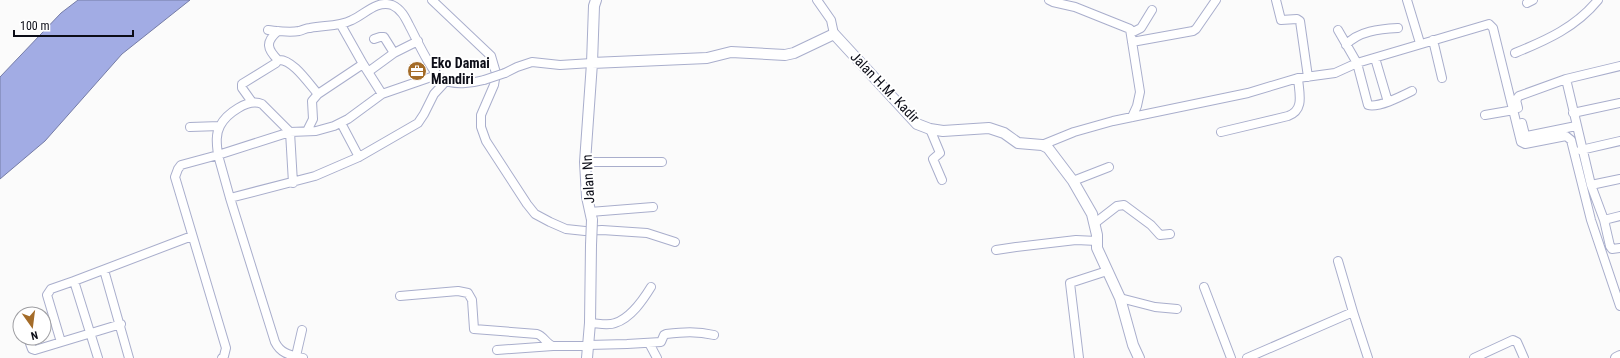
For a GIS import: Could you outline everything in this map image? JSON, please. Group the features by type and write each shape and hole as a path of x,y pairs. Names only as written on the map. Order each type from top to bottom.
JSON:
{"street":[{"path":"432,0 491,56 496,73 494,85 481,115 481,126 486,141 535,214 566,229 647,233 675,242"},
{"name":"Jalan Nn","path":"587,358 590,323 591,216 587,197 585,162 592,63 594,6 596,0"},
{"path":"268,30 296,31 341,25 358,17 374,5 386,3 397,8 404,15 437,75 446,81 476,82 505,73 532,62 560,65 706,58 731,52 786,55 794,53 834,34 831,20 817,0"},
{"path":"1049,0 1074,7 1128,28 1131,33 1140,92 1137,106 1132,117"},
{"path":"1132,42 1193,31 1196,29 1216,0"},
{"path":"1276,0 1281,20 1300,20 1308,77"},
{"path":"1407,0 1420,43"},
{"path":"1515,53 1542,42 1568,28 1598,0"},
{"path":"1131,33 1142,28 1152,10"},
{"path":"1042,145 1074,132 1132,117 1248,93 1298,78 1335,73 1357,63 1487,24 1491,26 1522,144 1566,136 1571,140 1590,220 1620,306"},
{"path":"341,25 382,94"},
{"path":"1346,44 1362,34 1398,28"},
{"path":"1338,30 1357,63 1368,105 1371,106 1388,102 1412,92"},
{"path":"278,31 271,37 269,47 270,52 278,60 285,61 295,68 318,94"},
{"name":"Jalan H.M. Kadir","path":"834,34 917,124 930,129 943,131 989,128 1004,133 1018,143 1042,145"},
{"path":"374,39 384,37 394,53"},
{"path":"1433,40 1442,78"},
{"path":"368,72 394,53 418,41"},
{"path":"1375,58 1388,102"},
{"path":"252,102 242,88 242,84 276,63 278,60"},
{"path":"307,131 313,119 312,101 318,94 363,64"},
{"path":"1576,126 1528,136 1525,135 1516,100 1519,96 1566,80 1620,66"},
{"path":"222,358 226,348 175,177 181,165 290,132 326,129 341,123 382,94 437,75"},
{"path":"1221,132 1288,116 1297,112 1300,103 1298,78"},
{"path":"1566,80 1590,185 1604,220 1610,246 1612,249 1620,248"},
{"path":"230,198 293,183 315,176 359,157 418,123 434,94 446,81"},
{"path":"293,183 290,132 262,104 252,102 238,109 220,126 217,137 218,155 230,198 278,348 284,353 300,357 302,330"},
{"path":"1573,113 1620,103"},
{"path":"1485,115 1514,110"},
{"path":"341,123 359,157"},
{"path":"190,127 220,126"},
{"path":"930,129 940,153 933,159 942,180"},
{"path":"1581,150 1620,141"},
{"path":"1042,145 1048,148 1073,181 1092,214 1097,235 1097,248 1120,298 1133,345 1139,358"},
{"path":"585,162 662,162"},
{"path":"1073,181 1110,167"},
{"path":"1590,185 1620,179"},
{"path":"1095,223 1117,206 1124,205 1151,225 1160,235 1170,234"},
{"path":"591,216 653,207"},
{"path":"1604,220 1620,216"},
{"path":"61,342 47,296 51,289 192,236"},
{"path":"996,250 1076,240 1097,241"},
{"path":"1338,261 1368,358"},
{"path":"104,270 130,358"},
{"path":"1079,358 1070,283 1108,271"},
{"path":"74,281 98,358"},
{"path":"590,323 617,323 632,312 643,301 651,287"},
{"path":"1204,287 1231,358"},
{"path":"400,296 458,291 468,293 472,300 474,329 538,334 549,345 553,346"},
{"path":"1120,298 1155,307 1177,310"},
{"path":"1247,358 1353,312"},
{"path":"52,345 121,324"},
{"path":"497,350 553,346 588,346 661,342 666,334 691,331 714,335"},
{"path":"1474,358 1513,340 1517,342 1524,358"},
{"path":"649,343 658,358"},
{"path":"31,346 35,350 48,346"},
{"path":"1616,358 1620,356"}],"water":[{"path":"78,0 190,0 122,54 45,141 0,179 0,77 61,13"}],"place":[{"name":"Eko Damai Mandiri","path":"417,71"}]}
